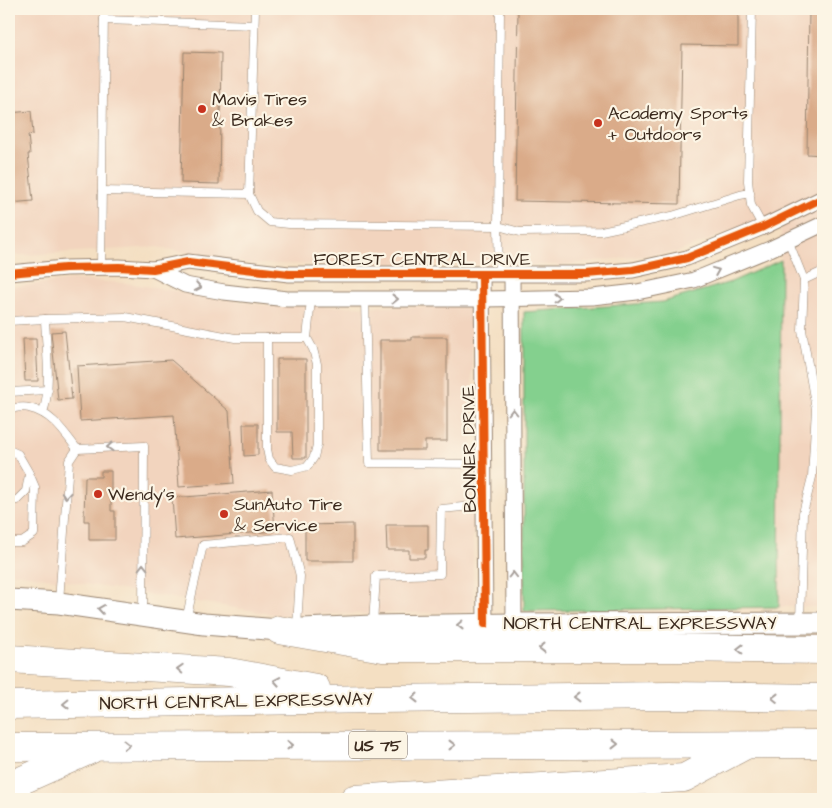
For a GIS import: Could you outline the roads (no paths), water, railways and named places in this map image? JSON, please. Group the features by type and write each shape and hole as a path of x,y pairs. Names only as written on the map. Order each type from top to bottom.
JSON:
{"highway":[{"path":"288,630 383,648 823,650"},
{"path":"9,659 229,672 377,699"},
{"name":"NORTH CENTRAL EXPRESSWAY","path":"9,705 670,696 823,698"},
{"path":"354,799 684,778 746,744"},
{"name":"US 75","path":"9,746 823,744"},
{"path":"9,786 100,745"}],"main road":[{"name":"NORTH CENTRAL EXPRESSWAY","path":"9,600 59,603 204,624 288,630 486,624 823,623"}],"street":[{"name":"FOREST CENTRAL DRIVE","path":"9,273 65,268 119,267 153,270 188,262 288,274 505,275 586,274 633,270 687,258 763,227 823,198"},
{"name":"FOREST CENTRAL DRIVE","path":"153,270 185,285 287,300 592,297 637,292 694,280 770,249 823,224"},
{"path":"763,227 770,249"},
{"name":"BONNER DRIVE","path":"482,274 486,624"},
{"path":"505,275 512,299 514,624"}],"lane":[{"path":"101,268 104,9"},
{"path":"254,9 249,194 257,211 270,222 289,224 498,226 520,232 601,231 672,216 740,194 750,193"},
{"path":"500,9 498,226 505,275"},
{"path":"752,9 748,181 751,205 763,227"},
{"path":"104,20 254,25"},
{"path":"102,191 249,194"},
{"path":"788,240 804,280 802,330 816,409 812,477 803,513 800,622"},
{"path":"804,280 823,271"},
{"path":"364,299 369,463 484,464"},
{"path":"267,338 267,449 269,459 276,467 292,470 308,466 314,457 317,445 316,364 313,349 307,338 311,300"},
{"path":"9,321 45,318 126,317 235,338 307,338"},
{"path":"43,413 47,403 48,390 45,318"},
{"path":"9,392 48,390"},
{"path":"9,408 28,407 43,413 58,424 77,449"},
{"path":"77,449 144,446 143,616"},
{"path":"59,603 69,461 77,449"},
{"path":"9,450 18,454 35,487 34,534 22,542 9,542"},
{"path":"9,501 17,500 26,491 29,473"},
{"path":"372,626 376,576 440,574 441,509 484,505"},
{"path":"186,622 203,545 290,537 300,576 288,630"}],"place":[{"name":"Mavis Tires & Brakes","path":"202,109"},
{"name":"Academy Sports + Outdoors","path":"598,123"},
{"name":"Wendy's","path":"98,494"},
{"name":"SunAuto Tire & Service","path":"224,514"}]}
